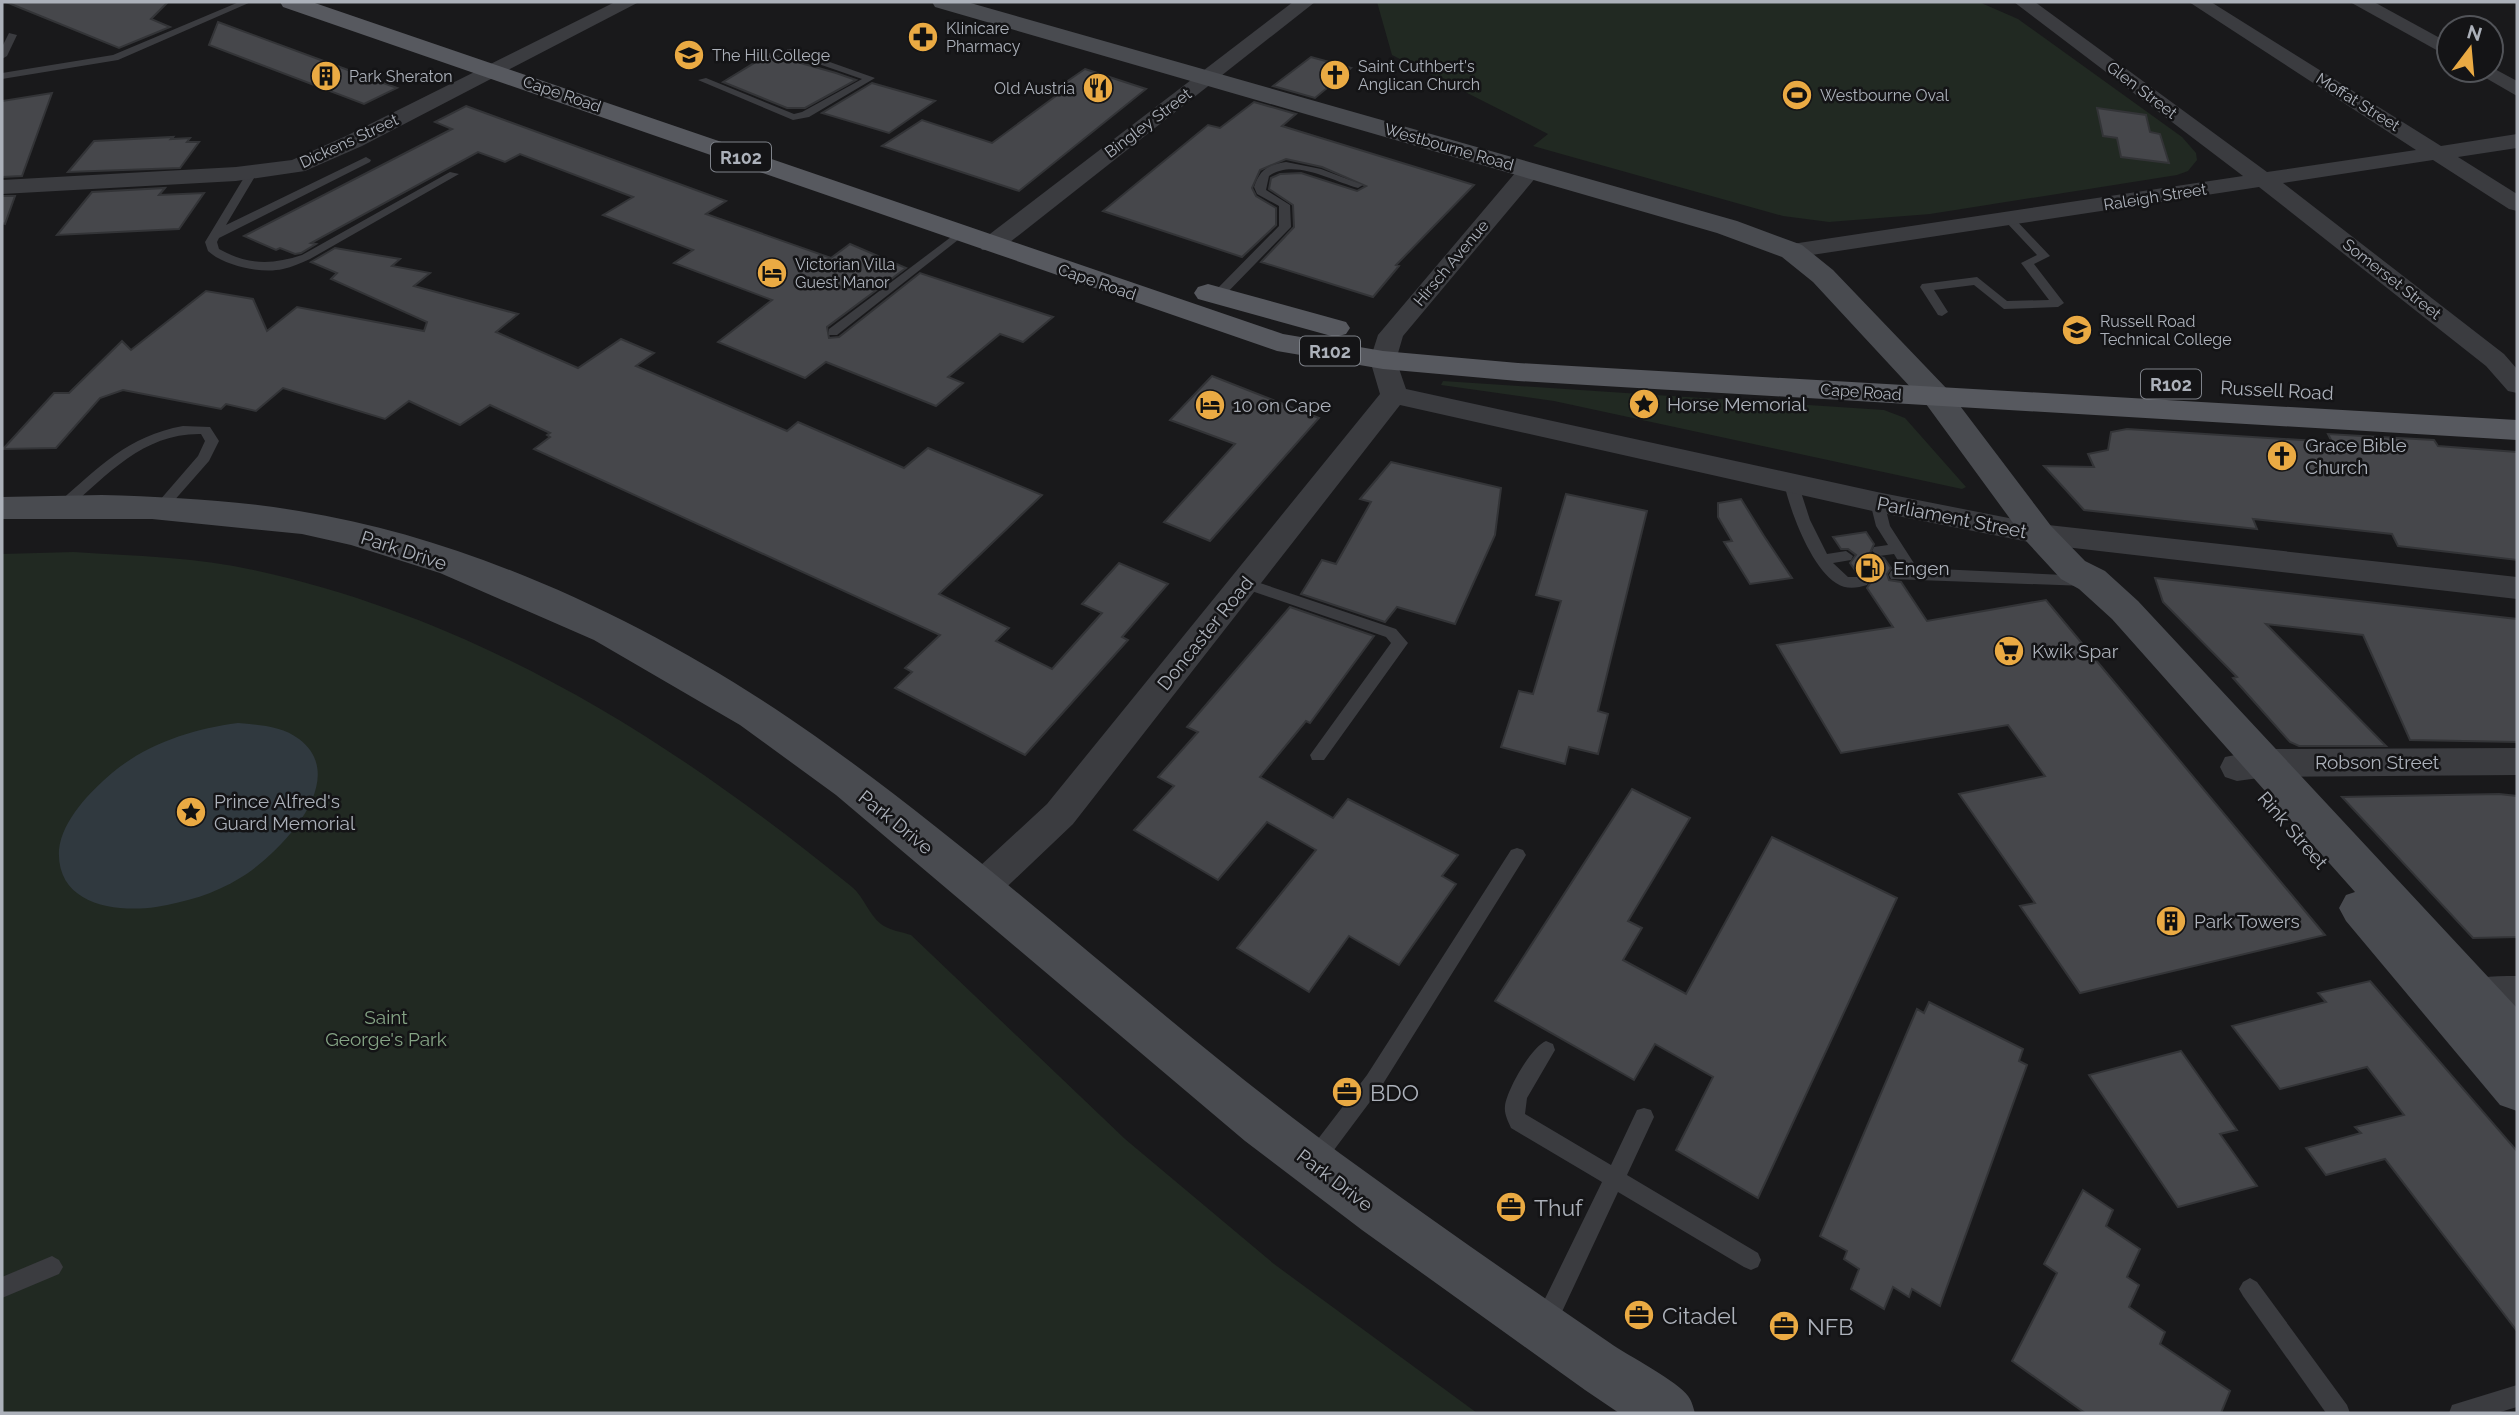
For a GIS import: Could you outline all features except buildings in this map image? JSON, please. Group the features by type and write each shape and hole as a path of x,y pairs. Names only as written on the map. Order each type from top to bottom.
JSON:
{"main road":[{"name":"Cape Road","path":"291,2 494,58 959,234 1277,342 1387,347 1521,346 1910,369"},
{"name":"Cape Road","path":"494,58 522,56 1217,296 1387,347 1518,372 1937,397"},
{"name":"Russell Road","path":"1910,369 2517,406"},
{"name":"Russell Road","path":"1937,397 2517,430"}],"street":[{"path":"522,56 629,2"},
{"name":"Westbourne Road","path":"943,2 1727,227 1792,251 1823,276 1910,369"},
{"name":"Bingley Street","path":"991,245 1305,2"},
{"name":"Glen Street","path":"2023,2 2262,179"},
{"name":"Moffat Street","path":"2198,2 2517,204"},
{"path":"2360,2 2435,43"},
{"name":"Dickens Street","path":"2,187 252,173 298,166 324,156 494,58"},
{"name":"Raleigh Street","path":"1792,251 2517,141"},
{"name":"Hirsch Avenue","path":"1387,347 1529,171"},
{"name":"Somerset Street","path":"2262,179 2495,360 2517,384"},
{"path":"1387,347 1394,395"},
{"name":"Rink Street","path":"1910,369 1937,397 2039,534 2252,765 2459,998 2517,1089"},
{"name":"Parliament Street","path":"1394,395 1877,502 2039,534 2517,588"},
{"name":"Doncaster Road","path":"980,890 1060,814 1394,395"},
{"name":"Park Drive","path":"2,508 160,508 294,522 360,535 506,584 594,623 682,672 800,746 980,890 1189,1067 1312,1163 1668,1413"},
{"name":"Robson Street","path":"2252,765 2517,761"},
{"path":"2459,998 2517,993"},
{"name":"Rink Street","path":"2459,998 2517,1040"}],"lane":[{"path":"2,76 115,58 246,2"},
{"path":"2,56 12,34"},
{"path":"703,80 793,117 805,115 870,78 790,51"},
{"path":"214,236 366,160"},
{"path":"1217,296 1285,227 1284,205 1261,192 1259,187 1262,177 1273,166 1290,164 1359,185"},
{"path":"252,173 211,242 214,251 228,259 269,267 281,266 306,257 454,174"},
{"path":"1942,312 1926,287 1978,282 2004,305 2058,303 2027,263 2044,256 2009,219"},
{"path":"833,332 959,234"},
{"path":"63,506 135,444 164,430 205,430 212,440 204,458 160,508"},
{"path":"1791,483 1798,514 1825,559 1840,579 1862,582"},
{"path":"1877,502 1889,536 1913,573"},
{"path":"1879,551 1898,549"},
{"path":"1825,559 1846,556"},
{"path":"1896,575 1913,573 2081,577"},
{"path":"1245,583 1391,633 1400,643 1318,755"},
{"path":"1312,1163 1374,1081 1517,855"},
{"path":"1546,1050 1513,1105 1513,1116 1751,1260"},
{"path":"1542,1327 1644,1117"},
{"path":"2,1288 52,1267"},
{"path":"2250,1289 2339,1413"},
{"path":"2460,1413 2517,1396"}],"green space":[{"name":"Westbourne Oval","path":"1377,2 1979,2 2018,19 2182,137 2196,153 2197,160 2188,171 2177,175 1930,214 1829,222 1783,216 1533,146 1548,134 1392,55"},
{"path":"1443,381 1884,410 1905,418 1966,487 1962,489 1554,401 1441,385"},
{"name":"Saint George's Park","path":"74,552 213,563 321,587 444,630 560,686 617,719 741,802 852,887 881,924 911,935 1125,1139 1274,1264 1477,1413 2,1413 2,554"}],"shaded area":[{"path":"238,723 270,727 299,739 313,756 318,775 314,795 304,816 272,853 240,878 220,889 189,900 156,907 106,906 91,901 67,883 61,868 61,839 72,817 104,780 126,762 172,739 204,729"}],"place":[{"name":"Klinicare Pharmacy","path":"923,37"},
{"name":"The Hill College","path":"689,55"},
{"name":"Saint Cuthbert's Anglican Church","path":"1335,75"},
{"name":"Park Sheraton","path":"326,76"},
{"name":"Old Austria","path":"1098,88"},
{"name":"Westbourne Oval","path":"1797,95"},
{"name":"Victorian Villa Guest Manor","path":"772,273"},
{"name":"Russell Road Technical College","path":"2077,330"},
{"name":"Horse Memorial","path":"1644,404"},
{"name":"10 on Cape","path":"1210,405"},
{"name":"Grace Bible Church","path":"2282,456"},
{"name":"Engen","path":"1870,568"},
{"name":"Kwik Spar","path":"2009,651"},
{"name":"Prince Alfred's Guard Memorial","path":"191,812"},
{"name":"Park Towers","path":"2171,921"},
{"name":"BDO","path":"1347,1092"},
{"name":"Thuf","path":"1511,1207"},
{"name":"Citadel","path":"1639,1315"},
{"name":"NFB","path":"1784,1326"}]}
